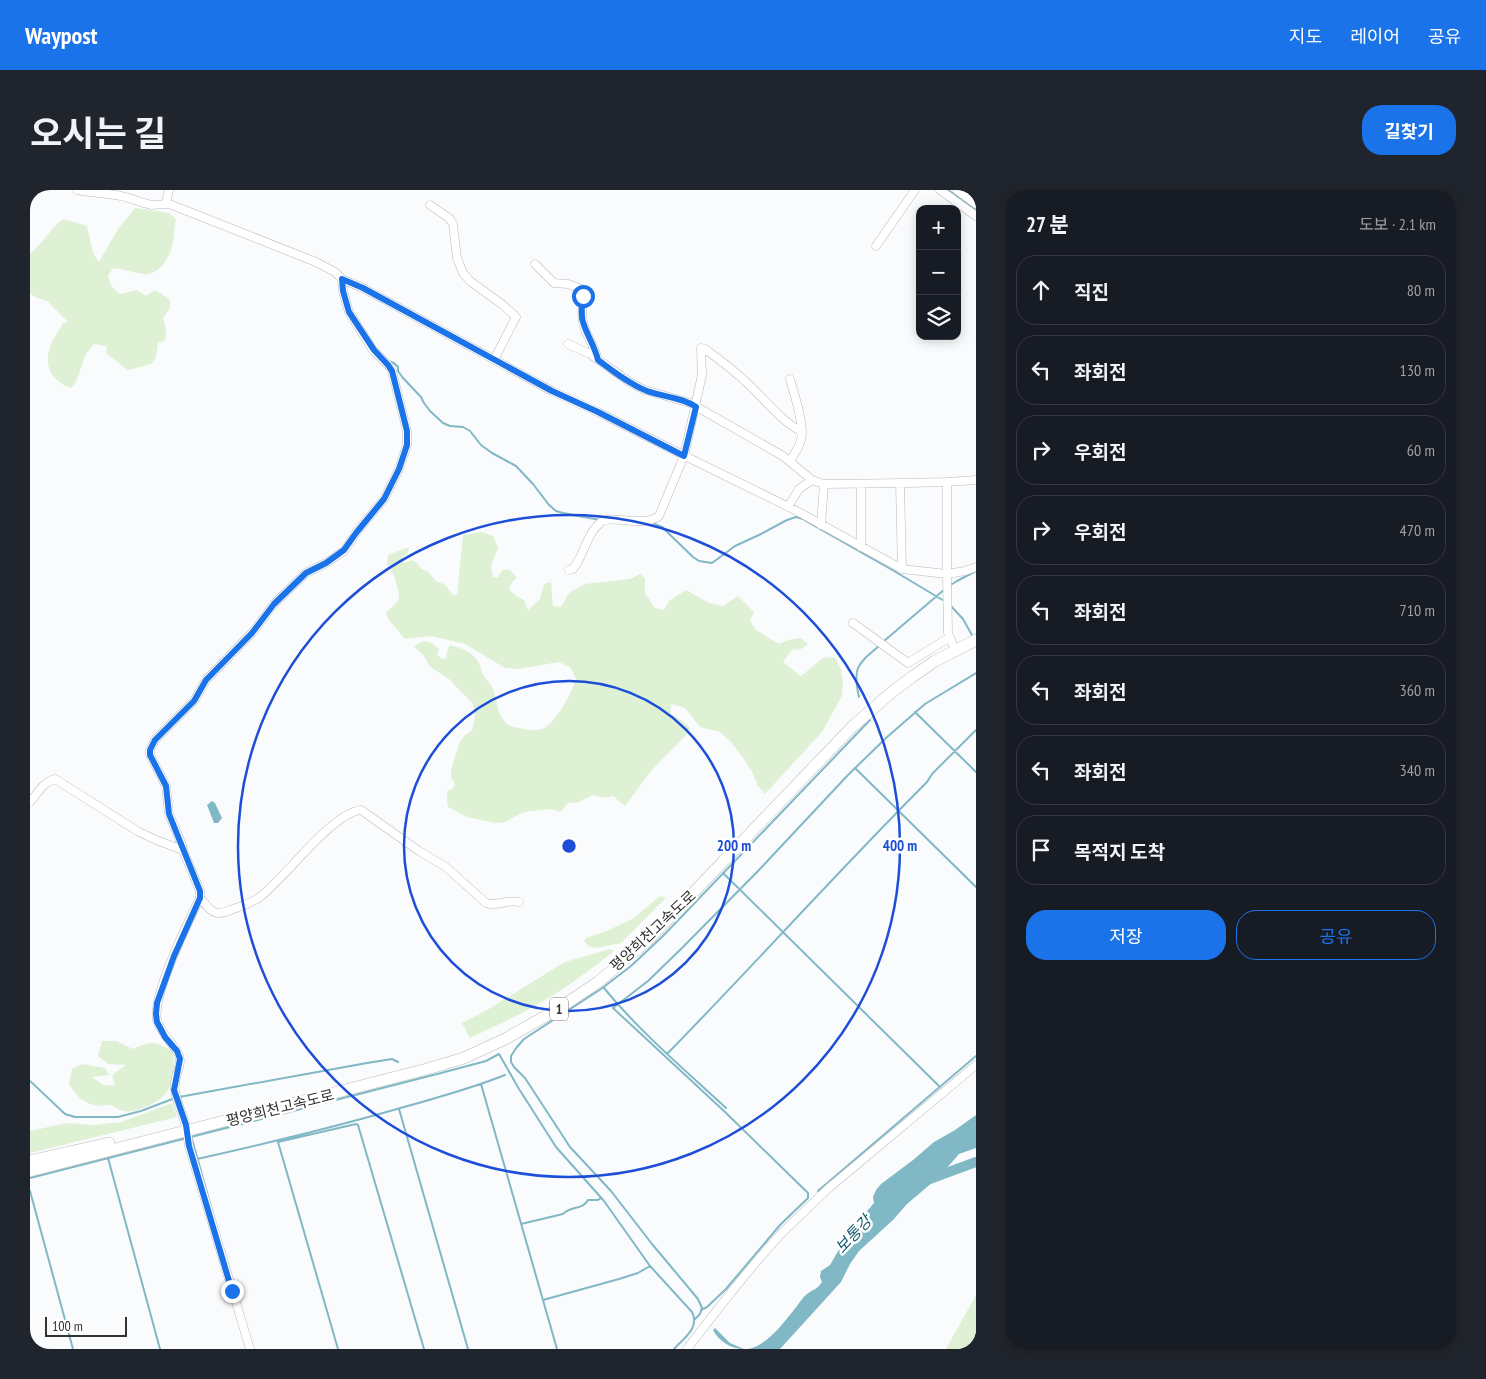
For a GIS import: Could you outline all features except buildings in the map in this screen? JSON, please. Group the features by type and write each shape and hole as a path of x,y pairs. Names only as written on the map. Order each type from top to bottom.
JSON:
{"highway":[{"name":"평양희천고속도로","path":"30,1171 408,1070 456,1054 516,1027 555,1004 594,976 653,926 845,726 906,674 951,641 973,640"},
{"name":"평양희천고속도로","path":"30,1161 186,1128 383,1081 464,1058 507,1038 558,1009 598,982 646,942 852,727 912,677 935,661 973,640"}],"street":[{"path":"77,190 95,194 124,196 150,204 160,205 166,203 316,262 335,272 342,279 363,288 552,391 788,507 902,569 947,574 976,567"},
{"path":"166,203 169,190"},
{"path":"876,246 915,190"},
{"path":"940,190 976,216"},
{"path":"957,190 976,204"},
{"path":"430,205 449,218 453,224 455,252 463,273 470,282 516,317 494,360"},
{"path":"535,264 554,283 568,284 581,289 583,296 583,324 596,349 598,360"},
{"path":"250,1349 174,1090 180,1059 177,1051 165,1037 157,1022 157,1003 174,956 200,898 200,891 169,814 166,786 150,755 151,746 194,701 206,680 252,633 274,604 306,573 344,550 384,499 394,482 407,445 407,431 392,371 374,350 349,312 343,291 342,279"},
{"path":"568,344 590,354 631,383 645,390 685,401 696,407 790,461 812,480 824,484 976,480"},
{"path":"569,570 578,564 589,535 604,520 630,522 655,519 659,516 684,456 702,374 701,348 705,349 740,376 776,411 796,429 801,431"},
{"path":"790,379 800,418 801,442 790,461"},
{"path":"788,507 799,489 812,480"},
{"path":"853,623 908,662 951,641 948,633 947,482"},
{"path":"900,483 902,569"},
{"path":"821,525 824,484"},
{"path":"861,484 861,547"},
{"path":"30,802 48,781 55,779 139,832 183,850"},
{"path":"200,898 216,913 222,913 250,903 273,885 325,831 349,814 356,810 361,810 446,868 486,904 490,905 508,901 519,902"},
{"path":"687,1349 760,1258 805,1210 976,1065"}],"green space":[{"path":"135,208 169,213 176,219 170,253 155,272 144,274 113,268 108,276 111,286 120,294 137,290 146,296 155,290 170,300 170,308 163,318 166,328 165,341 158,343 156,357 151,364 128,370 107,354 106,346 94,344 86,354 76,382 71,388 53,376 48,365 51,344 63,323 68,322 47,301 30,293 30,254 63,219 87,226 93,253 99,262 118,229"},
{"path":"481,532 493,536 498,548 491,566 493,577 498,578 502,570 510,570 517,578 512,582 509,589 524,600 528,610 540,599 544,584 551,582 553,606 561,607 569,593 585,584 630,579 640,574 645,578 645,593 655,608 664,610 669,601 686,590 709,603 723,606 738,596 754,612 750,621 756,630 779,644 801,638 808,644 801,649 792,650 783,662 801,676 823,658 835,657 841,669 842,696 822,732 765,794 758,786 752,772 732,743 720,732 700,727 685,708 671,704 671,714 690,728 686,735 651,771 625,806 613,796 605,798 593,795 577,803 569,802 560,812 552,809 524,812 505,822 495,823 467,817 448,807 447,791 455,785 451,777 451,770 459,744 464,736 472,730 475,716 473,704 449,679 429,666 425,657 414,647 424,641 430,642 439,650 437,655 442,659 446,658 450,645 470,653 477,659 482,673 493,688 502,718 511,726 524,729 542,729 547,726 567,699 576,679 571,668 559,662 518,669 505,668 465,644 431,636 405,639 388,619 386,613 398,601 399,594 394,575 387,564 388,555 409,547 407,554 402,557 404,563 412,560 417,563 421,569 427,571 437,582 444,584 454,596 457,594 463,535"},
{"path":"660,896 666,898 621,943 595,948 590,947 584,941 586,938 634,918"},
{"path":"610,949 614,951 555,994 524,1012 470,1038 462,1023 487,1010 565,962"},
{"path":"102,1041 116,1041 133,1049 153,1043 162,1045 172,1051 174,1061 173,1079 166,1093 153,1104 138,1110 129,1111 123,1111 110,1105 94,1105 81,1099 69,1084 72,1069 82,1064 105,1068 109,1075 92,1077 103,1085 115,1086 112,1075 126,1065 108,1064 98,1056"},
{"path":"172,1103 177,1117 30,1153 30,1131 67,1123 94,1125 121,1122"},
{"path":"976,1295 976,1349 946,1349"}],"water":[{"path":"212,801 215,803 222,818 218,823 214,823 207,805"},
{"path":"976,1115 976,1148 959,1154 940,1176 907,1204 893,1220 859,1251 841,1282 780,1349 748,1349 769,1338 804,1297 820,1285 822,1282 820,1277 821,1271 830,1265 841,1246 874,1203 873,1197 881,1184 934,1142"},
{"path":"715,1328 730,1343 744,1349 730,1346 722,1341 713,1330"}],"waterway":[{"path":"948,190 976,210"},
{"path":"386,360 398,367 398,371 403,378 421,397 430,411 443,423 450,426 463,427 470,431 481,445 516,466 556,511 600,520"},
{"path":"652,523 662,527 693,557 699,561 712,563 735,546 796,517 803,519 946,602"},
{"path":"949,586 976,571"},
{"path":"884,641 945,589"},
{"path":"950,605 963,619 973,637"},
{"path":"859,697 856,679 858,667 879,646"},
{"path":"701,1310 707,1307 726,1289 780,1225 808,1198 808,1193 724,1111 613,1008 648,981 682,948 886,738 925,704 976,673"},
{"path":"915,712 976,772"},
{"path":"695,1319 700,1314 702,1308 698,1299 611,1191 570,1147 525,1078 514,1067 511,1062 511,1056 524,1039 601,989 631,966 663,936 870,720"},
{"path":"667,1054 976,730"},
{"path":"855,768 976,887"},
{"path":"723,873 939,1086"},
{"path":"604,988 647,1035 726,1108"},
{"path":"191,1137 486,1061 499,1054 556,1147 604,1201 650,1266 692,1312 694,1318 692,1328 674,1349"},
{"path":"818,1191 976,1056"},
{"path":"179,1097 392,1059 398,1062"},
{"path":"197,1159 297,1136 372,1116 451,1094 505,1075"},
{"path":"30,1081 65,1114 75,1117 118,1117 141,1111 175,1098"},
{"path":"481,1084 557,1349"},
{"path":"399,1109 468,1349"},
{"path":"278,1142 358,1125 424,1349"},
{"path":"30,1178 187,1138"},
{"path":"192,1139 213,1214"},
{"path":"278,1142 338,1349"},
{"path":"108,1158 160,1349"},
{"name":"보통강","path":"927,1180 976,1162"},
{"path":"30,1191 73,1349"},
{"path":"521,1224 563,1214 583,1205 588,1200 598,1200 601,1198"},
{"path":"543,1300 638,1273 650,1266"}],"route":[{"path":"232,1291 189,1146 186,1125 174,1090 180,1059 177,1051 165,1037 157,1022 157,1003 174,956 200,898 200,891 169,814 166,786 150,755 151,746 194,701 206,680 252,633 274,604 306,573 326,563 344,550 373,514 394,482 407,445 407,431 392,371 384,359 374,350 349,312 343,291 342,279 363,288 552,391 684,456 696,407 685,401 645,390 631,383 598,360 596,349 583,324 583,296"}]}
